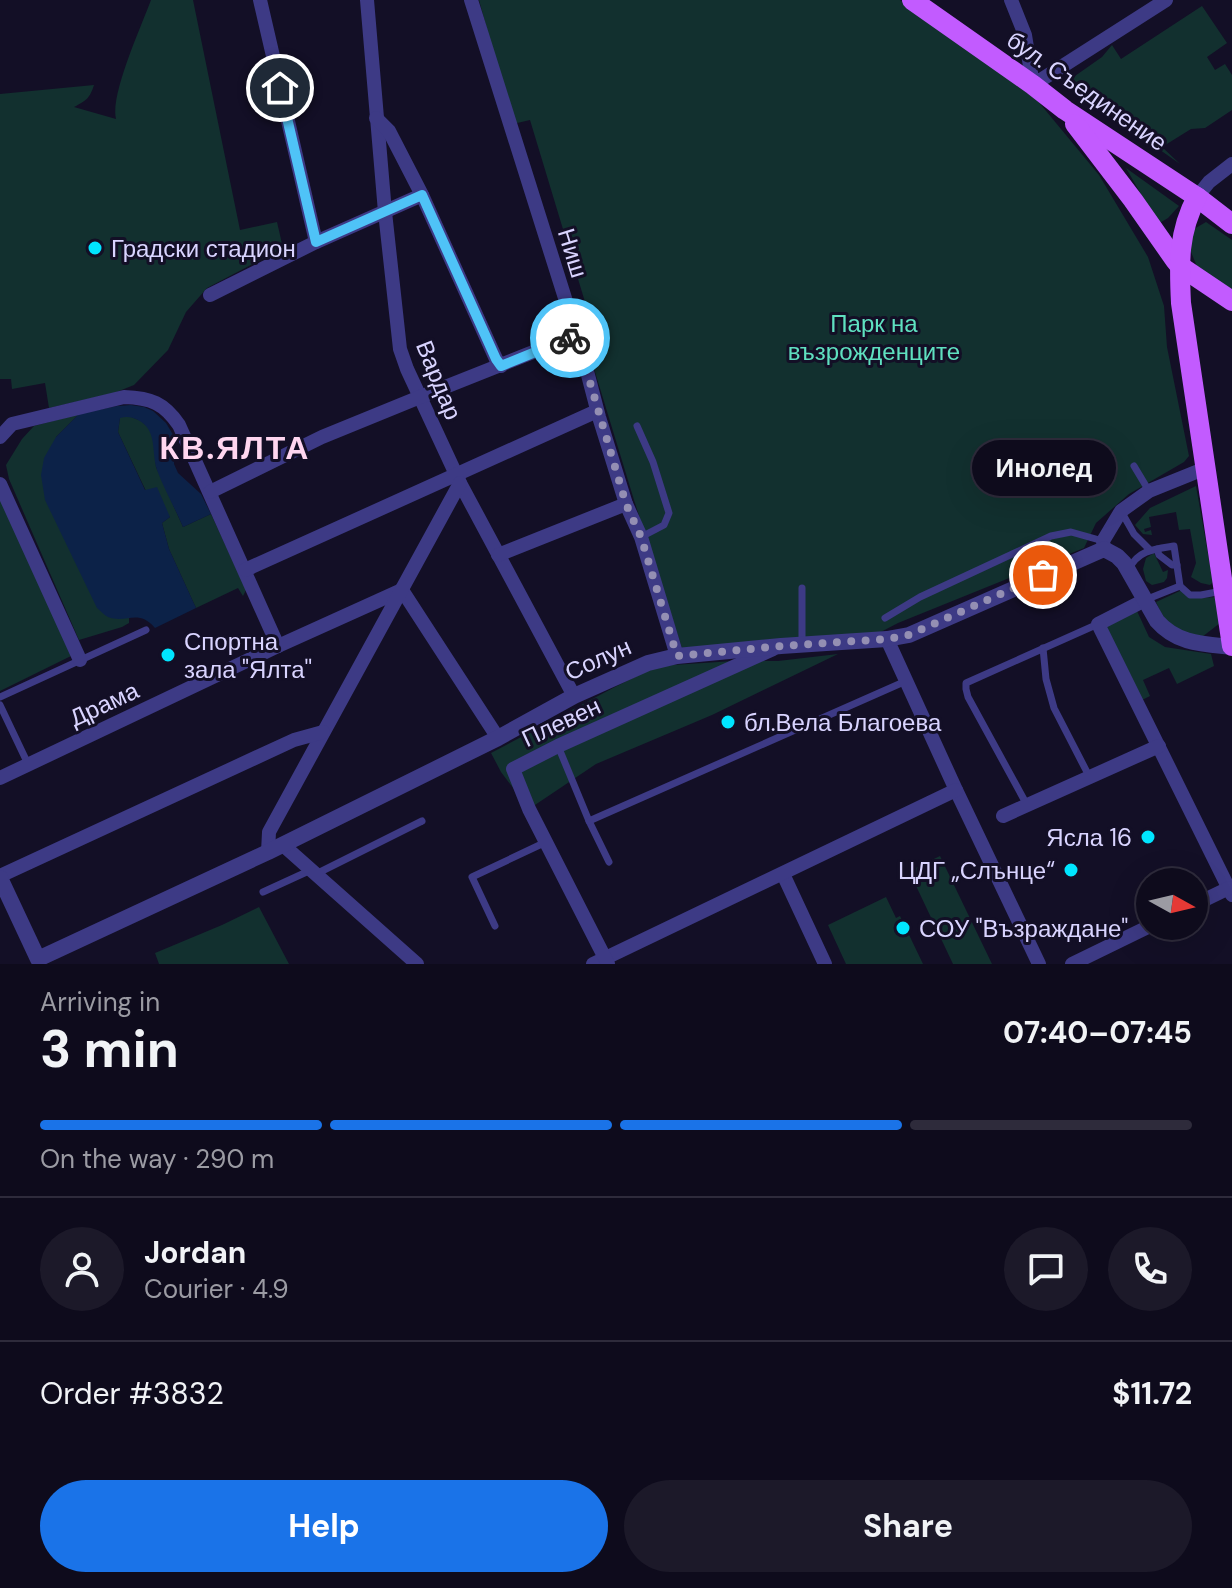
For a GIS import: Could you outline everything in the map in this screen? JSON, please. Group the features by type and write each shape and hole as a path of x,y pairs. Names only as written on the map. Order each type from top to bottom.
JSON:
{"main road":[{"name":"бул. Съединение","path":"912,0 1232,224"},
{"name":"бул. Съединение","path":"1065,110 1180,266 1232,301"},
{"path":"1197,197 1183,229 1181,303 1232,647"}],"street":[{"path":"260,0 316,242"},
{"name":"Вардар","path":"367,0 400,349 458,478 574,696"},
{"name":"Ниш","path":"471,0 626,504 641,537 677,656"},
{"path":"1011,0 1025,35 1033,85 1160,2"},
{"path":"376,118 389,131 422,195 501,366"},
{"path":"1197,197 1209,182 1232,164"},
{"path":"210,295 316,242 422,195"},
{"path":"210,492 322,437 576,335"},
{"path":"0,437 12,424 124,397 156,402 169,410 210,492 278,646"},
{"path":"245,570 458,478 597,411"},
{"path":"1206,468 1149,491 1121,511 1104,545 1129,570 1164,629 1174,636 1203,645 1232,647"},
{"path":"417,964 313,872 275,849 269,832 402,590 458,478"},
{"path":"0,484 80,660"},
{"path":"498,555 626,504"},
{"name":"Солун","path":"35,962 275,849 498,738 574,696 648,663 677,656 909,635 1104,545"},
{"path":"402,590 498,738"},
{"name":"Драма","path":"0,778 402,590"},
{"path":"1145,600 1098,624 1230,891 1208,900"},
{"path":"887,639 1039,964"},
{"name":"Плевен","path":"602,962 513,769 781,646"},
{"path":"35,962 0,877 294,740 323,732"},
{"path":"1003,816 1159,746"},
{"path":"602,962 956,790"},
{"path":"783,874 825,964"},
{"path":"1072,964 1136,933"}],"lane":[{"path":"637,426 653,462 669,513 664,525 641,537"},
{"path":"1134,466 1149,491"},
{"path":"1121,511 1134,534 1172,565 1177,565"},
{"path":"887,639 885,616 1051,536 1071,532 1104,545"},
{"path":"1129,570 1138,556 1174,546 1180,586 1190,595 1224,591"},
{"path":"1145,600 1180,586"},
{"path":"802,588 802,644"},
{"path":"1027,805 968,697 966,683 1098,624"},
{"path":"0,697 146,630"},
{"path":"1043,648 1046,679 1054,708 1089,777"},
{"path":"589,821 906,681"},
{"path":"0,705 28,764"},
{"path":"558,746 609,862"},
{"path":"263,892 422,821"},
{"path":"495,926 472,877 546,842"}],"green space":[{"name":"Градски стадион","path":"151,0 193,0 240,230 277,222 283,248 207,288 186,312 168,350 134,385 114,393 49,408 45,383 12,389 11,379 0,379 0,94 94,85 87,99 74,107 116,119 115,108 122,78"},
{"name":"Парк на възрожденците","path":"479,0 900,0 1037,100 1099,175 1148,257 1164,306 1167,347 1189,456 1129,494 1096,523 1084,548 875,635 682,648 588,349 598,345 530,120 513,124"},
{"path":"1202,6 1227,43 1207,57 1215,70 1225,64 1232,75 1232,110 1205,128 1191,129 1162,147 1180,164 1065,83 1102,57 1112,45 1121,59"},
{"path":"1126,168 1179,206 1168,218 1158,224"},
{"path":"1206,222 1232,240 1232,292 1198,269 1189,247 1194,229"},
{"path":"79,414 56,437 109,617 129,617 129,623 79,640 9,479 6,465 34,426"},
{"path":"129,416 150,429 156,467 183,527 211,514 246,590 243,596 238,588 196,608 169,549 162,523 170,517 146,491 118,432 120,417"},
{"path":"1196,486 1213,582 1210,585 1191,577 1196,563 1190,529 1179,530 1176,512 1149,517 1151,527 1144,529 1145,532 1151,530 1152,535 1143,534 1135,525 1150,508"},
{"path":"0,494 71,656 0,691"},
{"path":"1154,553 1163,572 1168,570 1164,582 1152,585 1146,581 1143,569 1146,558"},
{"path":"1182,590 1198,598 1217,597 1220,623 1202,637 1184,633 1169,624 1156,602"},
{"path":"1137,611 1149,637 1165,647 1211,654 1214,666 1177,684 1169,668 1143,680 1150,696 1140,701 1106,626"},
{"path":"838,654 712,715 596,764 529,809 491,753 657,666 778,661"},
{"path":"940,856 992,964 953,964 909,871"},
{"path":"886,897 896,918 900,916 923,964 846,964 828,925"},
{"path":"259,907 289,964 159,964 155,953"}],"water":[{"path":"131,405 153,411 166,423 175,438 174,464 178,473 201,494 211,514 183,527 157,470 149,430 136,419 120,418 118,432 145,490 157,487 170,517 162,523 169,549 196,608 155,628 143,619 108,617 97,608 45,500 41,475 44,458 56,437 79,414"}],"way so far":[{"path":"570,338 576,335 582,352 626,504 641,537 677,656 909,635 1043,575"}],"place":[{"name":"Градски стадион","path":"95,248"},
{"name":"Инолед","path":"1043,575"},
{"name":"Спортна зала \"Ялта''","path":"168,655"},
{"name":"бл.Вела Благоева","path":"728,722"},
{"name":"Ясла 16","path":"1148,837"},
{"name":"ЦДГ „Слънце“","path":"1071,870"},
{"name":"СОУ \"Възраждане\"","path":"903,928"}],"district":[{"name":"КВ.ЯЛТА","path":"235,448"}],"route":[{"path":"280,88 316,242 422,195 501,366 570,338"}]}
